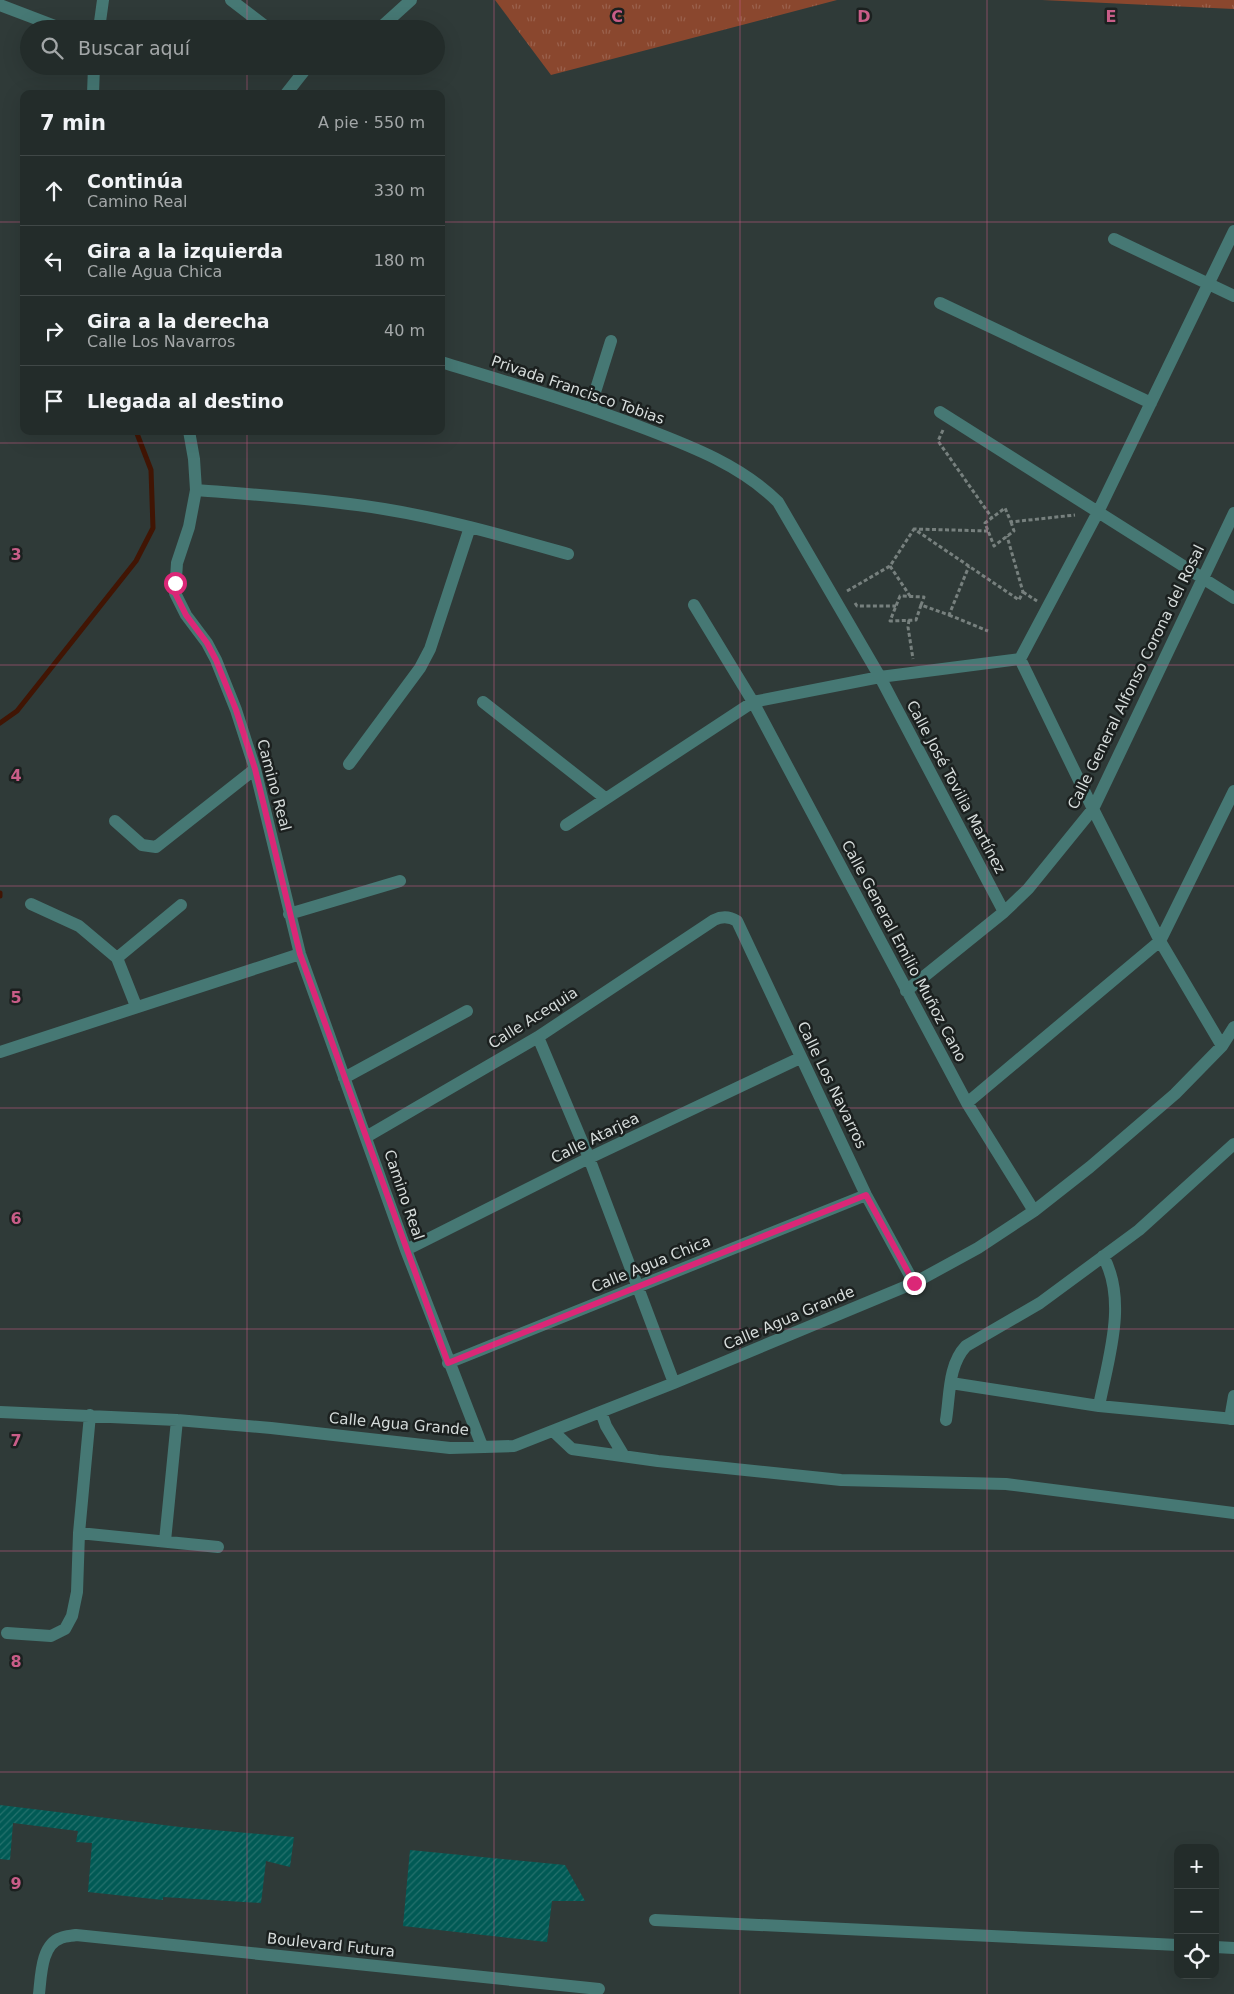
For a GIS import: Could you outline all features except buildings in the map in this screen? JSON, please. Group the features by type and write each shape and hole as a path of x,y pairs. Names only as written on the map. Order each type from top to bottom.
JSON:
{"street":[{"path":"100,20 103,0"},
{"path":"231,0 257,20"},
{"path":"389,20 411,0"},
{"path":"0,5 39,20"},
{"path":"93,90 94,75"},
{"path":"289,90 301,75"},
{"path":"1020,660 1098,512 1234,231"},
{"path":"1114,239 1234,296"},
{"path":"940,302 1151,402"},
{"path":"590,408 612,341"},
{"name":"Privada Francisco Tobias","path":"445,363 590,408 682,443 722,462 764,487 778,502 880,676"},
{"path":"945,416 1234,598"},
{"name":"Camino Real","path":"190,435 194,459 196,490 188,527 177,563 175,593 186,615 207,643 216,660 236,710 255,769 300,954 406,1250 448,1363 482,1446"},
{"path":"196,490 291,498 385,509 470,527 568,554"},
{"name":"Calle General Alfonso Corona del Rosal","path":"906,991 1004,912 1028,889 1093,809 1234,513"},
{"path":"349,764 420,668 430,649 470,527"},
{"name":"Calle General Emilio Muñoz Cano","path":"694,605 753,702 967,1103 1034,1211"},
{"path":"566,825 753,702 880,676 1020,660"},
{"path":"1020,660 1160,941 1222,1046"},
{"name":"Calle José Tovilia Martínez","path":"880,676 1004,912"},
{"path":"483,702 605,798"},
{"path":"115,821 142,844 156,847 255,769"},
{"path":"967,1103 1160,941 1234,791"},
{"path":"289,914 400,881"},
{"path":"31,904 79,926 117,958 136,1006"},
{"path":"117,958 181,905"},
{"name":"Calle Los Navarros","path":"714,920 726,917 737,921 866,1195 914,1283"},
{"name":"Calle Acequia","path":"366,1137 538,1037 714,920"},
{"path":"0,1052 300,954"},
{"path":"344,1078 467,1011"},
{"name":"Calle Agua Grande","path":"0,1412 177,1420 271,1428 450,1448 514,1446 674,1383 914,1283 978,1248 1034,1211 1090,1167 1175,1094 1222,1046 1234,1027"},
{"path":"538,1037 589,1158 674,1383"},
{"name":"Calle Atarjea","path":"406,1250 589,1158 800,1058"},
{"path":"946,1420 956,1359 966,1346 1040,1303 1139,1230 1234,1144"},
{"name":"Calle Agua Chica","path":"448,1363 866,1195"},
{"path":"1100,1406 1110,1352 1116,1303 1110,1269 1103,1256"},
{"path":"951,1383 1100,1406 1232,1419 1234,1396"},
{"path":"601,1412 606,1426 624,1456"},
{"path":"7,1633 52,1636 65,1629 72,1616 77,1592 79,1533 90,1415"},
{"path":"165,1541 177,1420"},
{"path":"552,1431 572,1449 624,1456 841,1480 1006,1484 1234,1513"},
{"path":"79,1533 218,1547"},
{"path":"655,1920 1174,1945"},
{"name":"Boulevard Futura","path":"38,1994 42,1967 50,1947 59,1938 76,1935 599,1989"},
{"path":"1219,1947 1234,1948"}],"path":[{"path":"945,416 938,441 992,518"},
{"path":"1005,508 1011,522 1014,531 994,546 985,523 1005,508"},
{"path":"1011,522 1098,512"},
{"path":"914,529 988,531"},
{"path":"914,529 1019,600 1023,592 1007,536"},
{"path":"896,606 857,606 847,591 890,566 914,529"},
{"path":"890,566 910,596"},
{"path":"949,615 969,566"},
{"path":"900,596 924,597 920,605 916,620 890,621 900,596"},
{"path":"920,605 988,631"},
{"path":"909,620 908,627 915,672"}],"green space":[{"path":"495,0 837,0 551,75"},
{"path":"1042,0 1234,0 1234,9"}],"waterway":[{"path":"0,723 17,711 136,561 153,528 151,470 138,435"}],"route":[{"path":"175,583 175,593 186,615 207,643 216,660 236,710 255,769 300,954 448,1363 866,1195 914,1283"}]}
